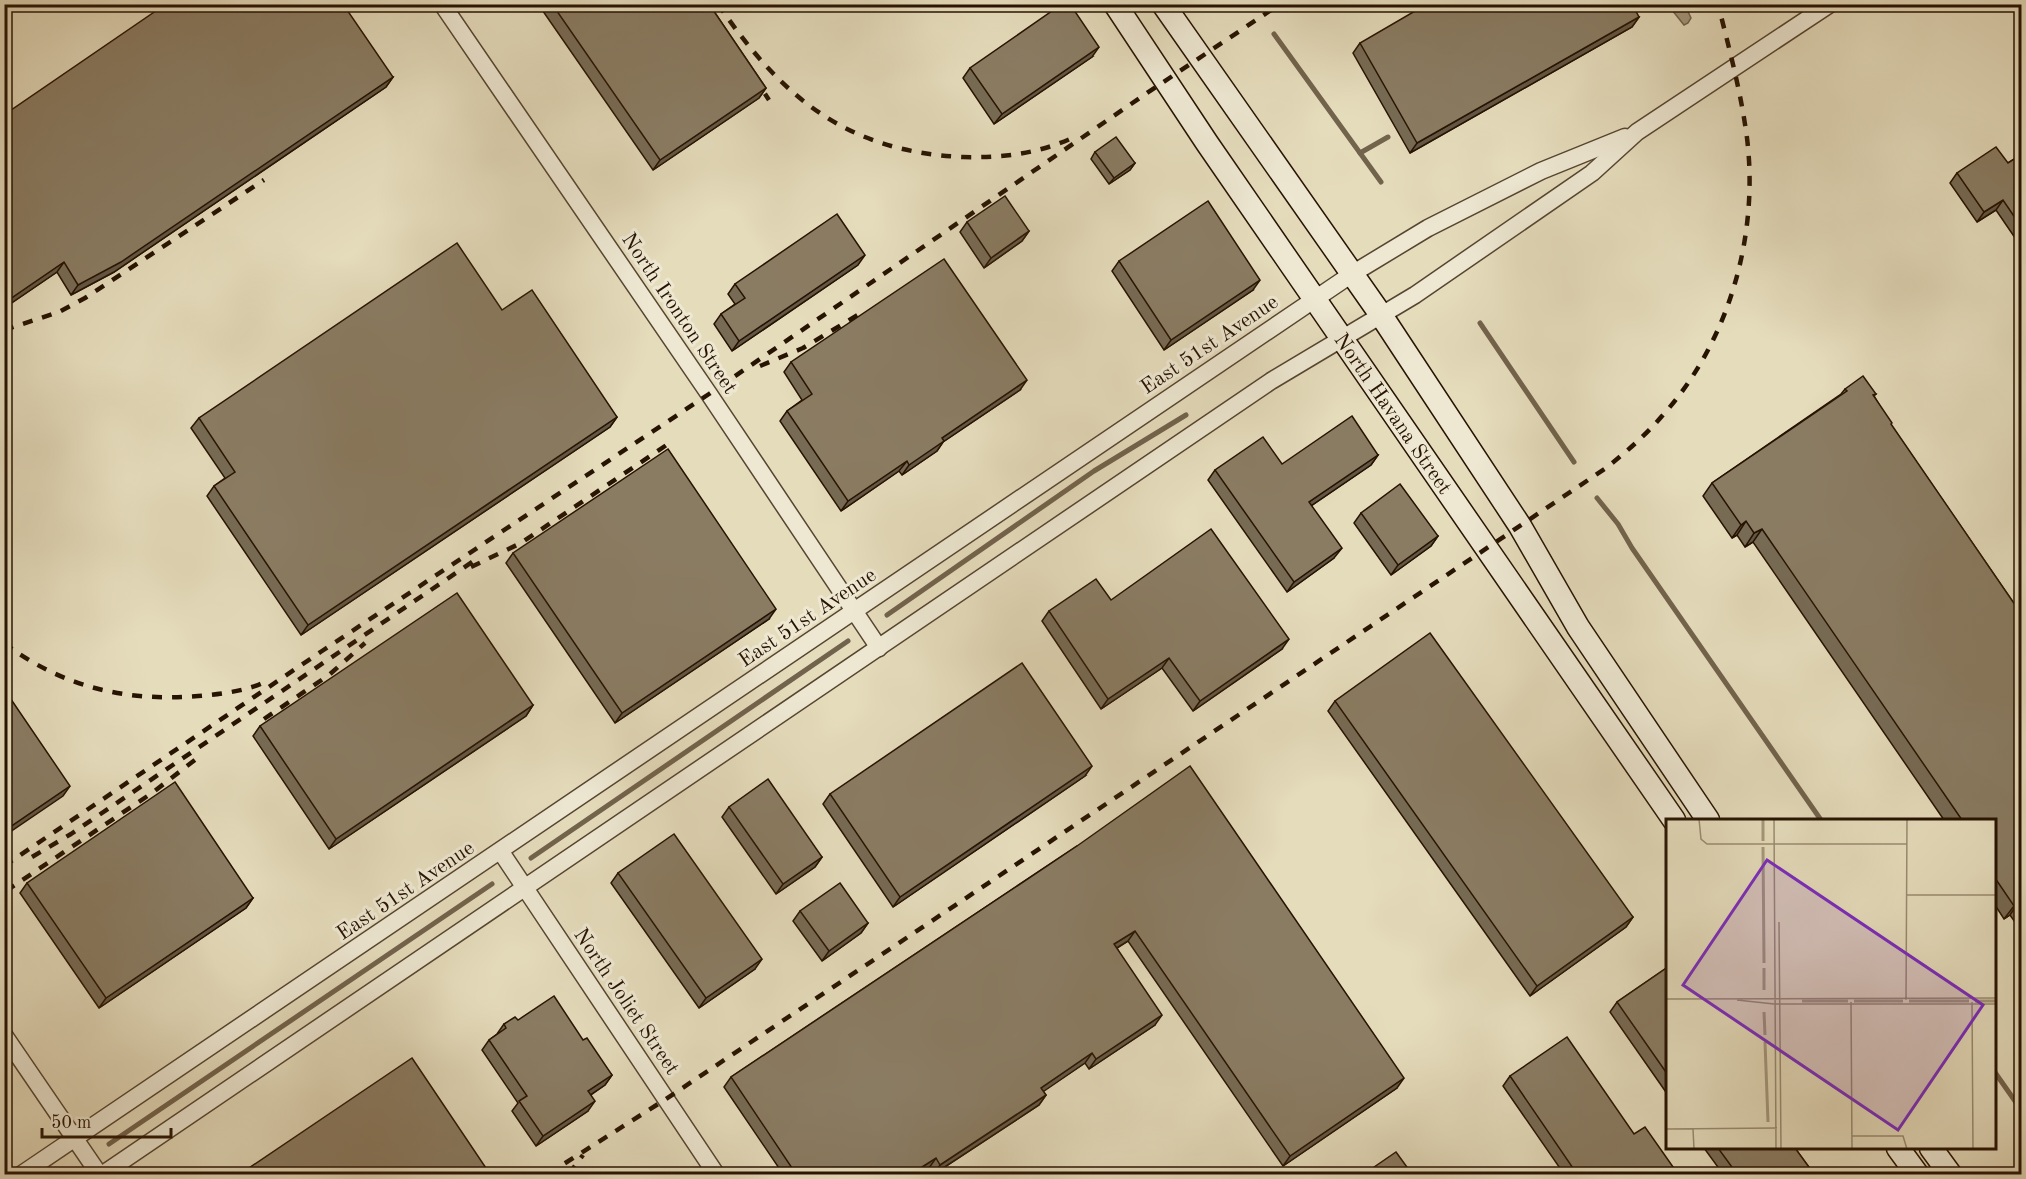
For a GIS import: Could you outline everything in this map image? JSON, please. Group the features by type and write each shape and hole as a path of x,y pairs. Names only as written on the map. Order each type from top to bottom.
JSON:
{"main road":[{"name":"North Havana Street","path":"1115,4 1202,135 1673,819"},
{"name":"North Havana Street","path":"1163,4 1381,315 1520,526 1578,627 1707,819"},
{"path":"1899,1149 1917,1174"},
{"path":"1932,1149 1950,1174"}],"street":[{"name":"North Ironton Street","path":"442,4 696,375 879,648"},
{"name":"East 51st Avenue","path":"101,1174 1271,381 1414,295 1592,173 1637,132 1830,4"},
{"name":"East 51st Avenue","path":"22,1174 1352,274 1428,228 1541,171 1637,132"},
{"name":"North Joliet Street","path":"501,852 716,1174"},
{"path":"4,1035 101,1174"}],"shaded area":[{"path":"1668,5 1685,5 1691,18 1688,23 1684,25"}],"building":[{"path":"166,4 343,4 393,77 121,262 78,285 64,262 7,301 4,298 4,115"},
{"path":"552,4 709,4 766,88 660,160"},
{"path":"1062,4 1070,4 1099,47 1002,114 970,68"},
{"path":"1427,4 1632,4 1639,17 1417,143 1360,43"},
{"path":"1116,137 1135,163 1114,178 1095,152"},
{"path":"1996,147 2008,163 2022,154 2022,228 2003,200 1984,212 1957,173"},
{"path":"1005,196 1029,231 991,258 967,222"},
{"path":"1208,201 1260,280 1171,340 1119,261"},
{"path":"837,214 865,255 739,341 721,314 745,298 735,284"},
{"path":"457,243 502,310 532,290 617,417 308,625 214,486 235,472 199,418"},
{"path":"944,259 1027,380 942,438 944,441 909,465 907,461 848,501 787,411 812,394 791,362"},
{"path":"1863,376 1876,394 1873,395 1891,424 2022,615 2022,905 2019,902 2014,906 1996,879 1996,819 1961,819 1762,529 1754,533 1746,521 1741,525 1712,483 1847,391 1845,389"},
{"path":"1352,416 1378,455 1309,502 1342,548 1294,582 1215,470 1263,437 1282,464"},
{"path":"668,449 776,609 622,713 513,553"},
{"path":"1400,484 1438,536 1398,565 1361,513"},
{"path":"1211,529 1289,639 1200,701 1169,658 1108,699 1049,611 1096,579 1111,600"},
{"path":"457,593 533,705 336,839 260,726"},
{"path":"1430,633 1633,917 1537,986 1335,701"},
{"path":"1022,663 1092,766 900,897 830,794"},
{"path":"4,689 70,786 4,831"},
{"path":"1190,766 1404,1078 1290,1156 1135,931 1114,944 1162,1015 1096,1059 1092,1053 1041,1088 1046,1095 940,1165 936,1158 911,1174 796,1174 731,1077 1077,846"},
{"path":"768,779 822,857 783,884 729,807"},
{"path":"175,782 253,898 106,998 27,883"},
{"path":"674,834 762,959 706,998 618,873"},
{"path":"840,883 868,923 829,951 800,911"},
{"path":"1666,968 1666,1072 1617,1002"},
{"path":"554,996 583,1040 587,1038 612,1075 588,1091 595,1101 543,1136 519,1101 527,1096 489,1040 506,1028 504,1024 515,1017 518,1020"},
{"path":"1567,1037 1634,1134 1645,1127 1678,1174 1577,1174 1510,1076"},
{"path":"412,1058 490,1174 240,1174"},
{"path":"1719,1149 1796,1149 1814,1174 1737,1174"},
{"path":"1396,1152 1412,1174 1364,1174"}],"waterway":[{"path":"1274,34 1381,182"},
{"path":"1360,153 1388,137"},
{"path":"1480,323 1574,462"},
{"path":"887,615 1094,471 1186,415"},
{"path":"1597,498 1618,524 1632,548 1820,819"},
{"path":"531,858 848,641"},
{"path":"109,1144 492,884"},
{"path":"1996,1074 2022,1111"},
{"path":"65,1174 70,1171"}],"railway":[{"path":"718,4 742,37 793,92 821,113 851,131 885,144 922,153 963,157 1004,156 1031,152 1070,139"},
{"path":"4,866 709,394 1280,4"},
{"path":"548,1174 666,1099 1606,468 1649,430 1685,387 1705,355 1722,321 1743,250 1750,175 1747,138 1738,87 1718,4"},
{"path":"754,77 769,100"},
{"path":"4,330 59,312 85,298 264,180"},
{"path":"760,366 803,348 861,313"},
{"path":"471,567 521,543 668,444"},
{"path":"32,857 71,834 478,558"},
{"path":"4,643 49,671 72,681 120,693 171,697 207,695 244,689 269,680"},
{"path":"264,719 329,675 365,643"},
{"path":"6,891 152,793 200,756"},
{"path":"569,1174 583,1155"}]}
